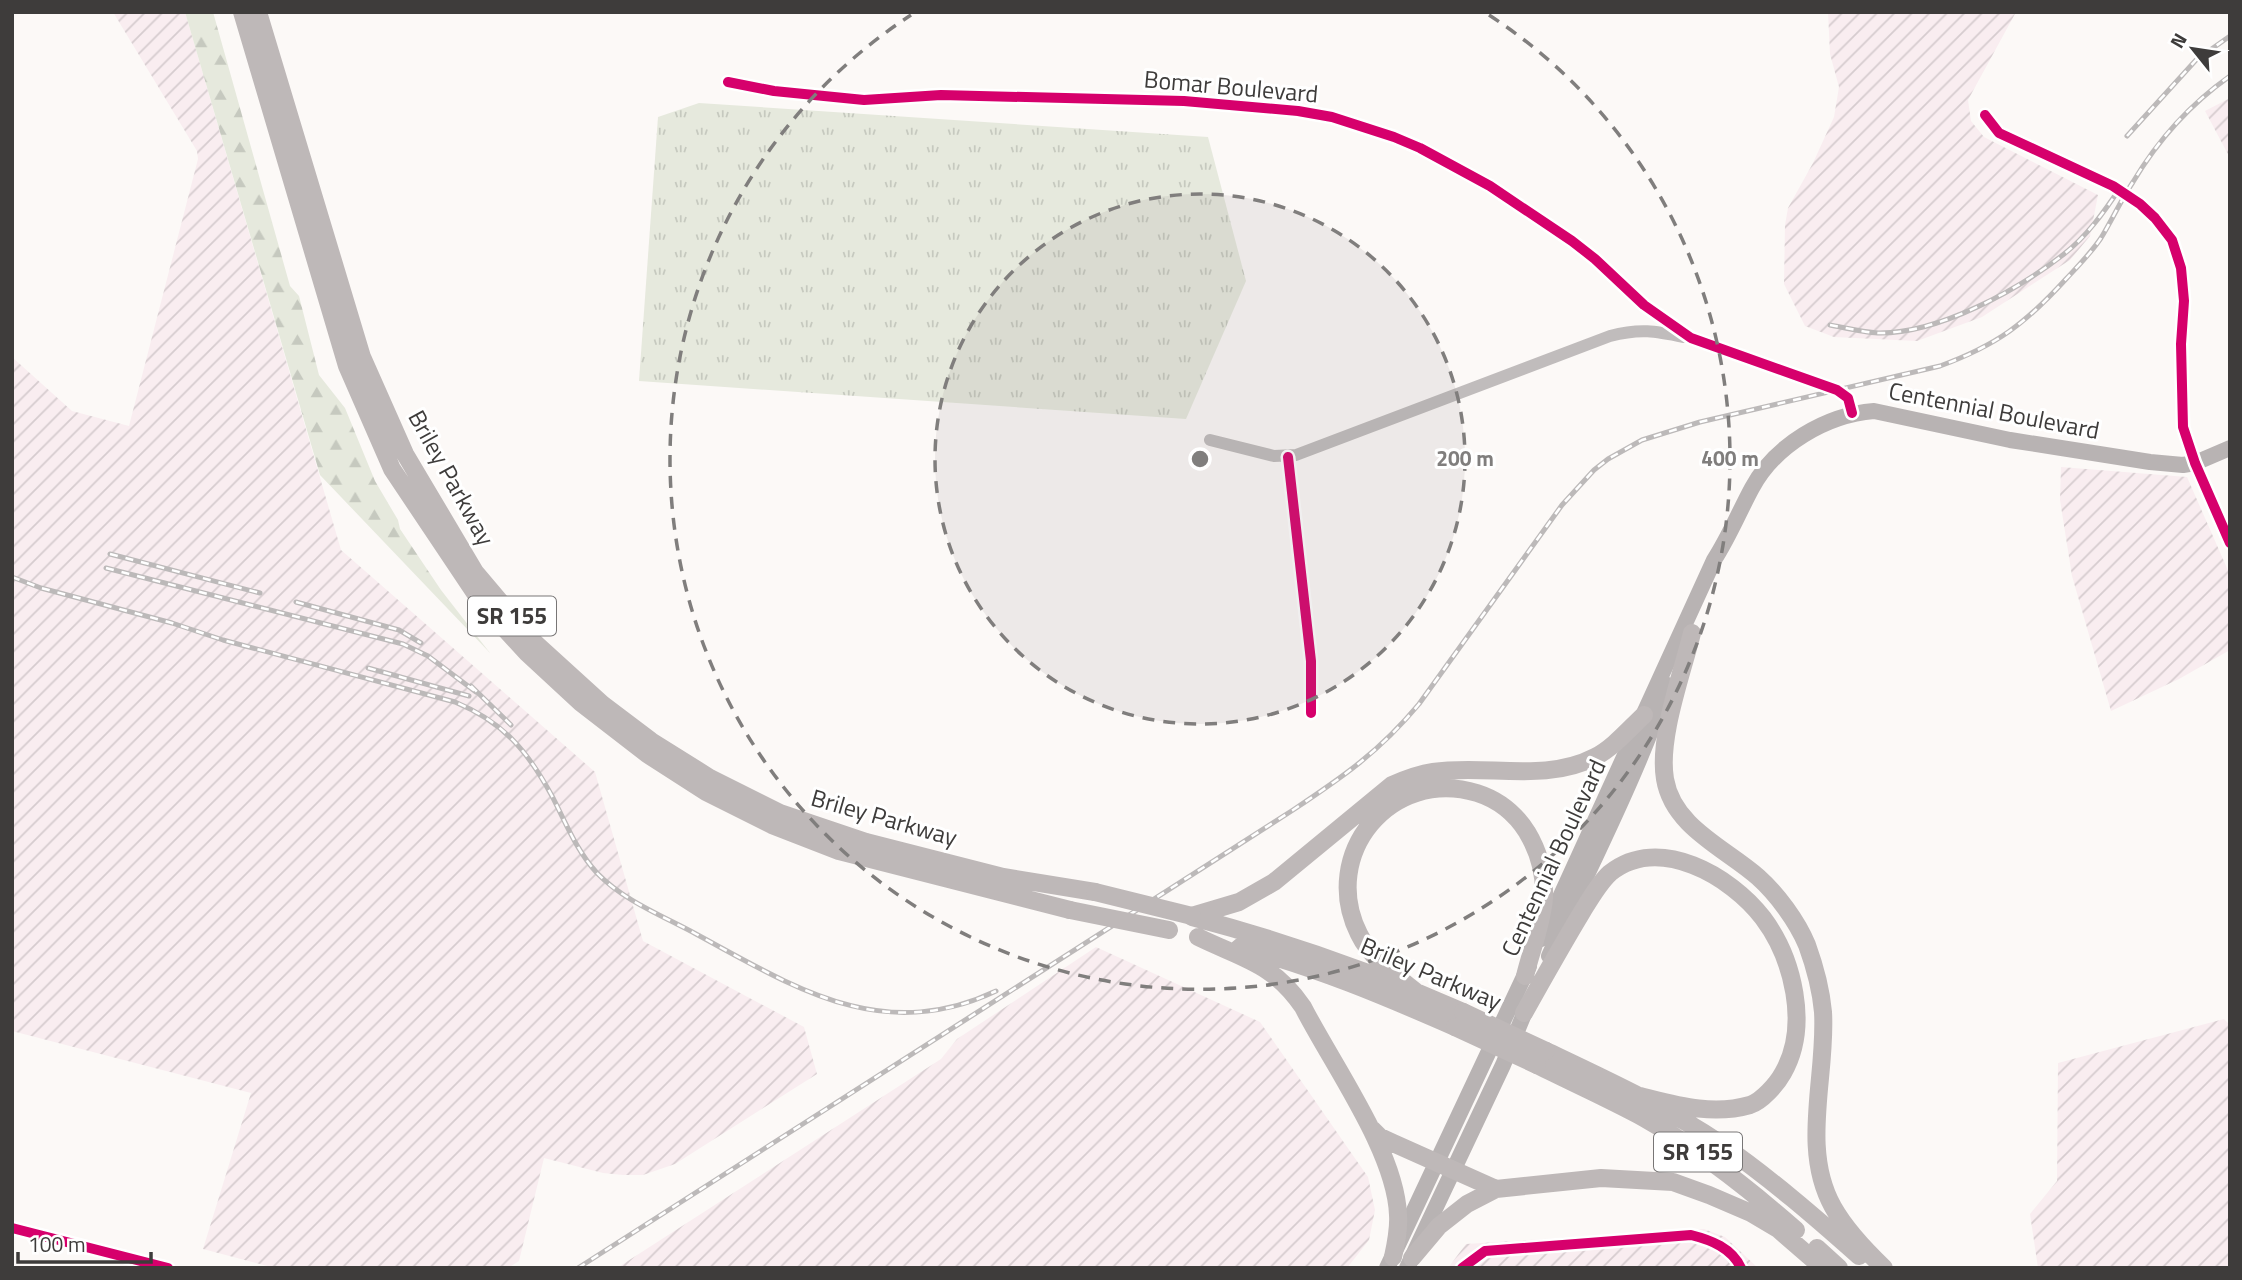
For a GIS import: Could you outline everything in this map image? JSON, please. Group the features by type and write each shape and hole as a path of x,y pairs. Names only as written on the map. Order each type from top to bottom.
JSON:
{"highway":[{"name":"Briley Parkway","path":"242,12 347,366 392,469 483,605 527,653 581,703 647,754 706,792 772,825 839,851 1070,910 1169,930 1298,962 1459,1020 1541,1058 1640,1096 1720,1143 1774,1183 1872,1268"},
{"name":"Briley Parkway","path":"258,12 362,357 405,454 475,572 536,644 602,704 651,741 710,778 780,813 866,842 1003,877 1095,892 1310,950 1415,991 1459,1020"},
{"path":"1692,633 1667,728 1665,779 1675,805 1690,824 1761,879 1787,910 1806,943 1818,981 1823,1013 1817,1149 1822,1177 1832,1205 1858,1244 1884,1268"},
{"path":"1192,916 1239,902 1274,882 1392,785 1413,776 1461,769 1551,770 1572,766 1596,757 1644,715"},
{"path":"1415,991 1373,954 1359,935 1351,910 1350,871 1364,832 1379,815 1396,801 1416,792 1438,788 1462,789 1484,795 1504,806 1520,821 1536,848 1542,870 1544,898 1525,976"},
{"path":"1524,1013 1575,923 1609,874 1629,863 1652,858 1672,859 1711,873 1762,917 1777,941 1788,965 1794,992 1794,1048 1777,1083 1753,1104 1724,1110 1693,1109 1640,1096"},
{"path":"1198,937 1253,961 1275,974 1291,989 1368,1123 1394,1189 1400,1263"},
{"name":"Briley Parkway","path":"1541,1058 1688,1145 1749,1189 1839,1268"},
{"path":"1368,1123 1380,1137 1496,1189"},
{"path":"1400,1263 1467,1204 1496,1189 1601,1178 1673,1182 1751,1213 1778,1229 1822,1268"}],"main road":[{"name":"Centennial Boulevard","path":"1400,1263 1445,1166 1525,976 1714,560 1725,544 1752,487 1765,467 1782,450 1812,430 1852,413 1886,412 1951,428 2150,462 2183,465 2230,449"},
{"name":"Centennial Boulevard","path":"1445,1166 1503,1065 1657,718 1669,681 1718,570 1725,544"}],"street":[{"name":"Bomar Boulevard","path":"728,82 774,91 864,100 941,95 1184,101 1298,111 1332,117 1420,148 1490,186 1595,258 1644,305 1691,338 1837,390 1848,398 1852,413"},
{"path":"1985,115 2000,133 2126,194 2155,218 2172,240 2181,268 2184,301 2181,344 2183,427 2195,463 2230,543"},
{"path":"1210,440 1288,457 1310,452 1620,333 1646,329 1691,338"},
{"path":"1288,457 1311,661 1311,713"},
{"path":"12,1228 168,1268"},
{"path":"1462,1268 1485,1251 1691,1235 1714,1241 1738,1261 1741,1268"}],"shaded area":[{"path":"113,12 185,12 341,550 595,772 643,941 804,1027 817,1074 675,1164 643,1175 623,1175 603,1173 544,1158 519,1261 508,1268 275,1268 203,1249 251,1093 12,1031 12,357 72,411 129,426 198,159 197,151"},
{"path":"1828,12 2016,12 1968,100 1971,121 1984,137 2098,195 2090,236 2070,260 1982,317 1917,341 1834,337 1805,326 1784,284 1785,225 1788,208 1834,117 1839,87 1830,54"},
{"path":"2230,98 2230,158 2205,111"},
{"path":"2061,467 2187,477 2230,575 2230,650 2179,679 2111,711 2072,576 2060,500"},
{"path":"1096,947 1260,1022 1368,1177 1375,1210 1369,1240 1347,1268 617,1268 941,1059 957,1039"},
{"path":"2224,1019 2230,1025 2230,1268 2038,1268 2030,1214 2057,1181 2058,1063"},
{"path":"1704,1229 1725,1237 1758,1268 1448,1268 1466,1244"}],"green space":[{"path":"185,12 213,12 290,286 299,296 319,375 345,408 375,481 398,520 400,529 441,590 490,653 320,475"},
{"path":"699,103 1208,137 1246,281 1186,419 639,381 658,117"}],"railway":[{"path":"2127,136 2196,60 2230,36"},
{"path":"578,1268 1293,810 1360,762 1390,736 1419,704 1562,505 1594,470 1608,459 1642,440 1700,422 1940,366 1978,350 2009,332 2037,309 2093,249 2143,167 2176,124 2230,76"},
{"path":"1830,325 1878,333 1901,331 1926,326 1976,307 2024,282 2064,254 2088,232 2120,188"},
{"path":"110,554 260,593"},
{"path":"106,568 403,644 428,656 476,692"},
{"path":"12,577 41,588 172,623 223,640 455,702 472,710 500,728 523,751 543,780 583,855 608,883 644,907 804,990 840,1003 877,1011 915,1012 954,1006 996,991"},
{"path":"296,602 399,630 421,643"},
{"path":"368,668 469,696"},
{"path":"471,686 511,725"}],"cycle path":[{"path":"728,82 774,91 864,100 941,95 1184,101 1298,111 1332,117 1420,148 1490,186 1572,241 1644,305 1691,338 1837,390 1848,398 1852,413"},
{"path":"1985,115 1999,133 2113,186 2140,204 2172,240 2181,268 2184,301 2181,344 2183,427 2195,463 2230,543"},
{"path":"1288,457 1311,661 1311,713"},
{"path":"12,1228 168,1268"},
{"path":"1462,1268 1485,1251 1691,1235 1720,1246 1732,1255 1741,1268"}]}
